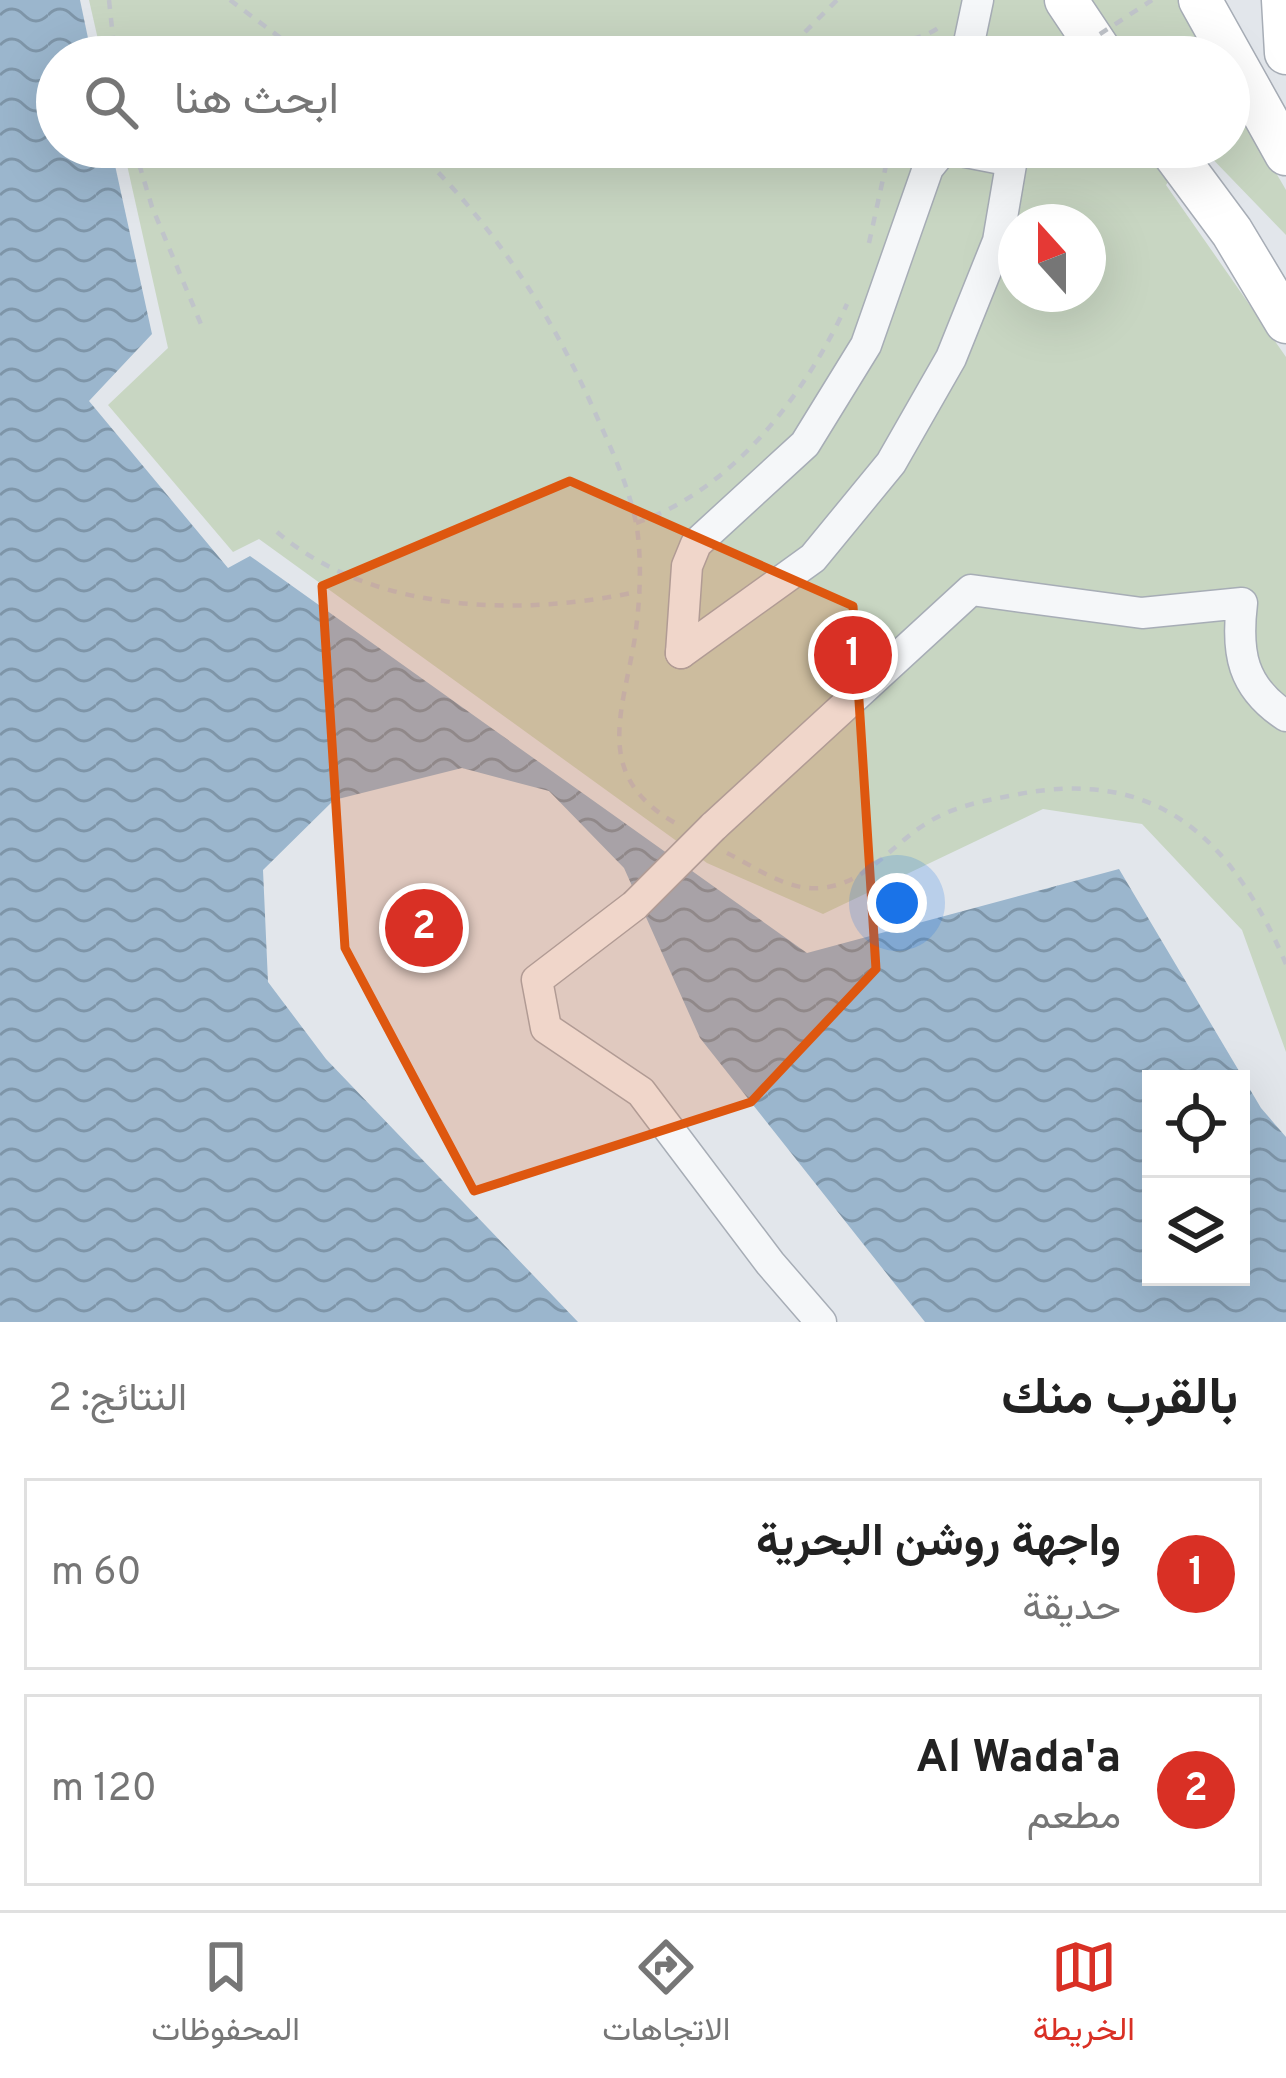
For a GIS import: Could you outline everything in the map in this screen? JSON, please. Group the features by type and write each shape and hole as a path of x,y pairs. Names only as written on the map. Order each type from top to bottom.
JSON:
{"main road":[{"path":"1066,0 1090,36"},
{"path":"1200,0 1220,36"},
{"path":"1283,0 1286,53"},
{"path":"1250,90 1286,154"},
{"path":"1185,168 1232,232 1286,322"}],"street":[{"path":"970,36 978,0"},
{"path":"928,168 866,345 805,444 696,544 687,566 681,653 813,557 891,463 951,358 998,242 1011,168"},
{"path":"821,1322 770,1263 641,1093 546,1028 537,980 635,905 971,590 1142,613 1242,603 1237,645 1246,676 1265,702 1286,716"}],"path":[{"path":"109,0 113,36"},
{"path":"230,0 278,36"},
{"path":"805,32 837,0"},
{"path":"1097,36 1152,0"},
{"path":"924,36 946,21"},
{"path":"140,168 203,329"},
{"path":"431,168 487,228 566,346 622,476 636,523 641,591 619,702 619,749 638,794 785,882 823,888 856,878 900,842 954,809 1046,787 1076,785 1120,793 1173,811 1224,857 1253,898 1286,964"},
{"path":"866,253 885,168"},
{"path":"636,523 690,499 770,426 819,357 854,287"},
{"path":"277,532 306,557 334,570 422,596 532,606 641,591"}],"highlighted area":[{"path":"570,481 853,606 876,969 751,1102 474,1191 345,948 322,586"}],"green space":[{"path":"89,0 1225,0 1224,36 97,36"},
{"path":"1250,128 1286,190 1286,235 1221,168 1250,168"},
{"path":"128,168 1178,168 1166,185 1286,357 1286,1052 1242,930 1142,824 1043,809 823,914 707,863 259,539 233,552 108,405 168,348"}],"water":[{"path":"0,0 80,0 88,36 36,36 36,168 116,168 152,334 89,401 228,568 250,556 807,953 1119,869 1238,1070 1142,1070 1142,1286 1250,1286 1250,1089 1286,1137 1286,1322 925,1322 700,1038 624,868 549,791 462,768 334,800 263,870 268,982 326,1059 578,1322 0,1322"}],"place":[{"name":"واجهة روشن البحرية","path":"853,655"},
{"name":"Al Wada'a","path":"424,928"}]}
